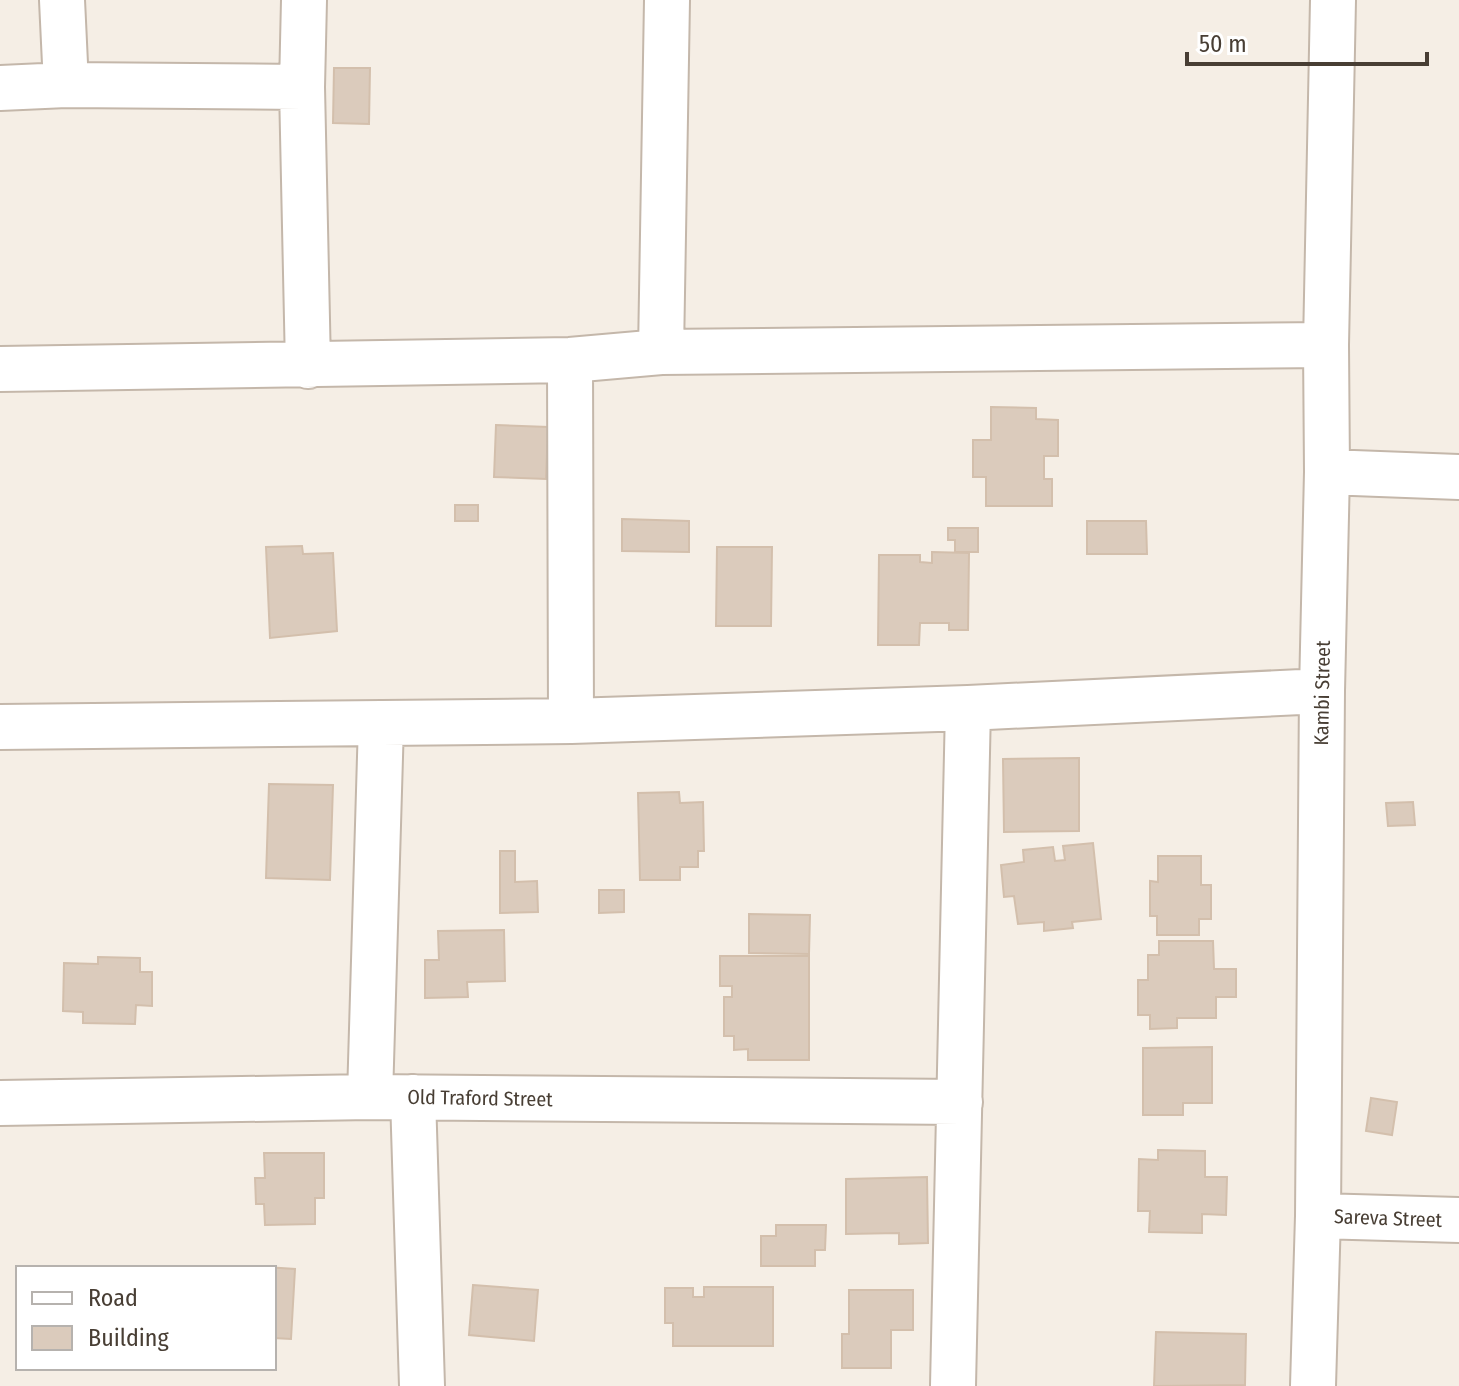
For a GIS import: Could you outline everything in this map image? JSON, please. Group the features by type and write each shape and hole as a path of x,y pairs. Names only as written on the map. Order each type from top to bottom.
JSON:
{"street":[{"path":"62,0 66,85"},
{"path":"304,0 302,87 308,366"},
{"path":"661,352 667,0"},
{"name":"Kambi Street","path":"1313,1386 1318,1216 1326,345 1333,0"},
{"path":"0,88 66,85 302,87"},
{"path":"0,369 570,360 661,352 1326,345"},
{"path":"570,360 571,721"},
{"path":"1327,472 1459,477"},
{"path":"0,727 571,721 968,708 1322,691"},
{"path":"953,1386 968,708"},
{"path":"370,1097 381,723"},
{"name":"Old Traford Street","path":"0,1103 370,1097 960,1102"},
{"path":"413,1097 422,1386"},
{"name":"Sareva Street","path":"1318,1216 1459,1220"}],"building":[{"path":"334,68 370,68 369,124 333,123"},
{"path":"991,407 1036,408 1036,419 1058,420 1058,456 1044,456 1044,479 1052,479 1052,506 986,506 986,477 973,477 973,440 991,440"},
{"path":"496,425 548,427 546,479 494,477"},
{"path":"455,505 478,505 478,521 455,521"},
{"path":"622,519 689,521 689,552 622,551"},
{"path":"1087,521 1146,521 1147,554 1087,554"},
{"path":"948,528 978,528 978,552 955,552 955,540 948,540"},
{"path":"302,546 303,554 333,553 337,631 270,638 266,547"},
{"path":"717,547 772,547 771,626 716,626"},
{"path":"932,552 969,553 968,630 949,630 949,623 920,623 919,645 878,645 879,555 920,555 920,562 932,563"},
{"path":"1079,758 1079,831 1004,832 1003,759"},
{"path":"269,784 333,785 330,880 266,878"},
{"path":"679,792 680,803 703,802 704,851 698,851 698,867 680,867 680,880 640,880 638,793"},
{"path":"1413,802 1415,825 1388,826 1386,803"},
{"path":"1093,843 1101,919 1072,922 1073,928 1044,931 1044,922 1018,924 1014,896 1004,897 1001,865 1024,862 1023,850 1053,847 1055,861 1065,860 1063,846"},
{"path":"500,851 515,851 515,882 537,881 538,912 500,913"},
{"path":"1158,856 1201,856 1201,885 1211,885 1211,919 1199,919 1199,935 1157,935 1157,916 1150,916 1150,881 1158,882"},
{"path":"599,890 624,890 624,912 599,913"},
{"path":"749,914 810,915 809,954 749,953"},
{"path":"504,930 505,981 467,982 468,997 425,998 425,960 439,960 438,931"},
{"path":"1159,941 1213,941 1214,969 1236,969 1236,997 1216,997 1216,1018 1177,1018 1177,1028 1150,1029 1150,1015 1138,1015 1138,980 1148,980 1148,955 1159,955"},
{"path":"720,956 809,956 809,1060 748,1060 748,1049 734,1050 734,1036 724,1036 724,997 732,997 732,986 720,986"},
{"path":"98,957 140,958 140,972 152,972 152,1006 136,1005 135,1024 83,1023 83,1012 63,1011 64,963 98,964"},
{"path":"1212,1047 1212,1103 1183,1103 1183,1115 1143,1115 1143,1048"},
{"path":"1371,1098 1397,1102 1392,1135 1366,1131"},
{"path":"1158,1150 1205,1151 1205,1177 1227,1177 1226,1215 1202,1214 1202,1233 1149,1232 1150,1211 1138,1211 1139,1159 1158,1160"},
{"path":"264,1153 324,1153 324,1198 315,1198 315,1224 265,1225 264,1204 256,1204 255,1178 265,1178"},
{"path":"927,1177 928,1243 899,1244 899,1233 846,1234 846,1179"},
{"path":"776,1225 826,1225 825,1250 815,1250 815,1266 761,1266 761,1236 776,1236"},
{"path":"276,1268 295,1269 291,1339 276,1338"},
{"path":"473,1285 538,1290 534,1341 469,1335"},
{"path":"704,1287 773,1287 773,1346 673,1346 673,1323 665,1323 665,1288 693,1288 693,1297 704,1297"},
{"path":"849,1290 913,1290 913,1330 891,1330 891,1368 842,1368 842,1334 849,1334"},
{"path":"1156,1332 1246,1334 1245,1385 1154,1386"}]}
